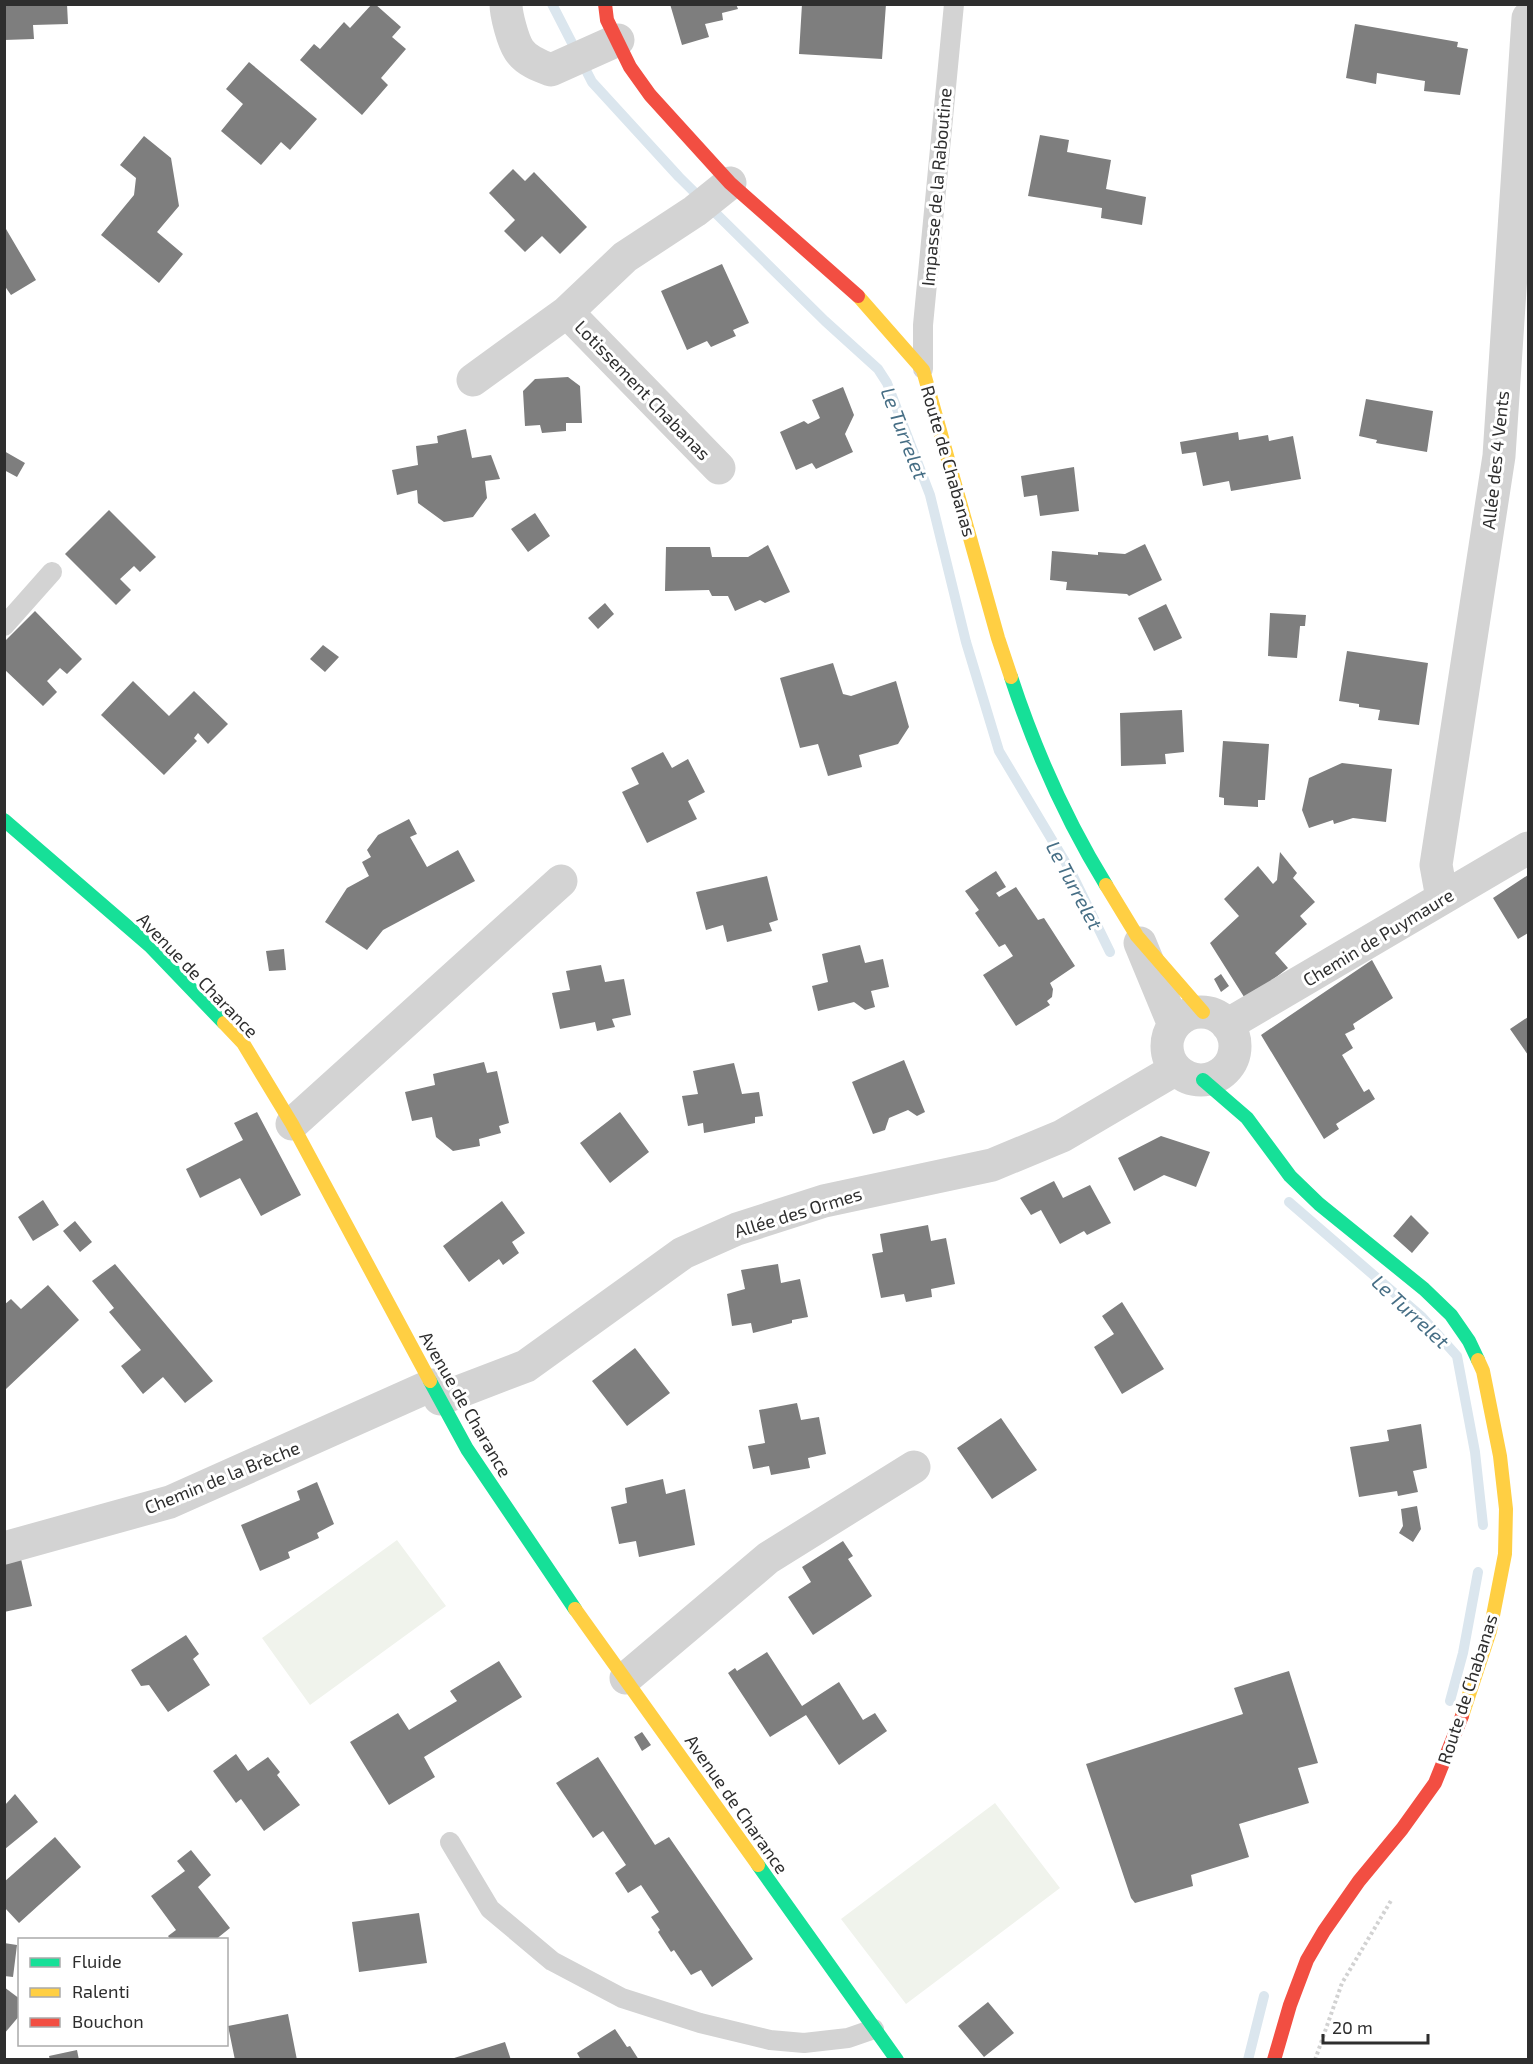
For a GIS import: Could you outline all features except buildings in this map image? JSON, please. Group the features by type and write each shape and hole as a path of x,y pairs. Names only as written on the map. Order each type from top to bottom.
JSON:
{"street":[{"path":"506,4 506,13 519,51 535,64 551,70 610,44"},
{"name":"Route de Chabanas","path":"604,4 610,44 650,95 713,197 864,302 923,370 998,638 1029,731 1061,804 1096,869 1137,936 1174,1025"},
{"name":"Allée des 4 Vents","path":"1442,898 1436,865 1499,456 1528,18"},
{"name":"Lotissement Chabanas","path":"473,380 567,312 625,257 713,197"},
{"name":"Lotissement Chabanas","path":"567,312 719,468"},
{"name":"Avenue de Charance","path":"4,820 150,946 243,1043 292,1125 467,1449 536,1554 897,2060"},
{"name":"Chemin de Puymaure","path":"1215,1018 1241,1018 1528,848"},
{"path":"292,1125 561,881"},
{"name":"Route de Chabanas","path":"1137,936 1215,1018"},
{"path":"1182,1017 1215,1018 1234,1040 1231,1062 1224,1071 1214,1077 1190,1074 1168,1056 1166,1046 1168,1035 1182,1017"},
{"name":"Route de Chabanas","path":"1231,1062 1247,1118"},
{"name":"Route de Chabanas","path":"1190,1074 1247,1118 1290,1176 1319,1204 1451,1315 1469,1341 1483,1371 1500,1456 1506,1509 1505,1554 1490,1631 1461,1718 1435,1783 1402,1829 1359,1881 1307,1960 1274,2060"},
{"name":"Allée des Ormes","path":"436,1392 526,1366 682,1253 737,1229 824,1201 992,1165 1062,1136 1190,1074"},
{"name":"Chemin de la Brèche","path":"4,1548 170,1502 436,1392"},
{"path":"626,1678 768,1558 914,1467"}],"lane":[{"name":"Impasse de la Raboutine","path":"923,370 923,324 954,4"},
{"path":"4,626 52,572"},
{"path":"450,1842 490,1909 552,1961 622,1998 700,2023 770,2040 804,2043 848,2038 874,2029"}],"path":[{"path":"1315,2060 1342,1983 1396,1893"}],"shaded area":[{"path":"397,1540 446,1606 310,1705 262,1638"},
{"path":"995,1803 1060,1888 906,2004 841,1919"}],"waterway":[{"name":"Le Turrelet","path":"552,4 592,82 679,177 825,321 878,369 887,383 930,495 966,642 999,751 1070,870 1110,952"},
{"name":"Le Turrelet","path":"1289,1202 1422,1317 1457,1356 1475,1452 1483,1525"},
{"name":"Le Turrelet","path":"1450,1701 1463,1653 1478,1572"},
{"name":"Le Turrelet","path":"1248,2060 1264,1996"}],"traffic: fast":[{"path":"1011,677 1052,784 1106,885"},
{"path":"4,820 150,946 224,1023"},
{"path":"1203,1080 1247,1118 1290,1176 1319,1204 1424,1289 1451,1315 1469,1341 1478,1360"},
{"path":"430,1381 467,1449 575,1609"},
{"path":"758,1865 897,2060"}],"traffic: slow":[{"path":"858,296 923,370 1011,677"},
{"path":"1106,885 1137,936 1203,1012"},
{"path":"224,1023 243,1043 292,1124 430,1381"},
{"path":"1462,1716 1490,1631 1505,1554 1506,1509 1500,1456 1483,1371 1478,1360"},
{"path":"575,1609 758,1865"}],"traffic: jam":[{"path":"605,4 607,20 630,67 650,95 730,183 858,296"},
{"path":"1274,2060 1290,2005 1307,1960 1359,1881 1402,1829 1435,1783 1462,1716"}]}
